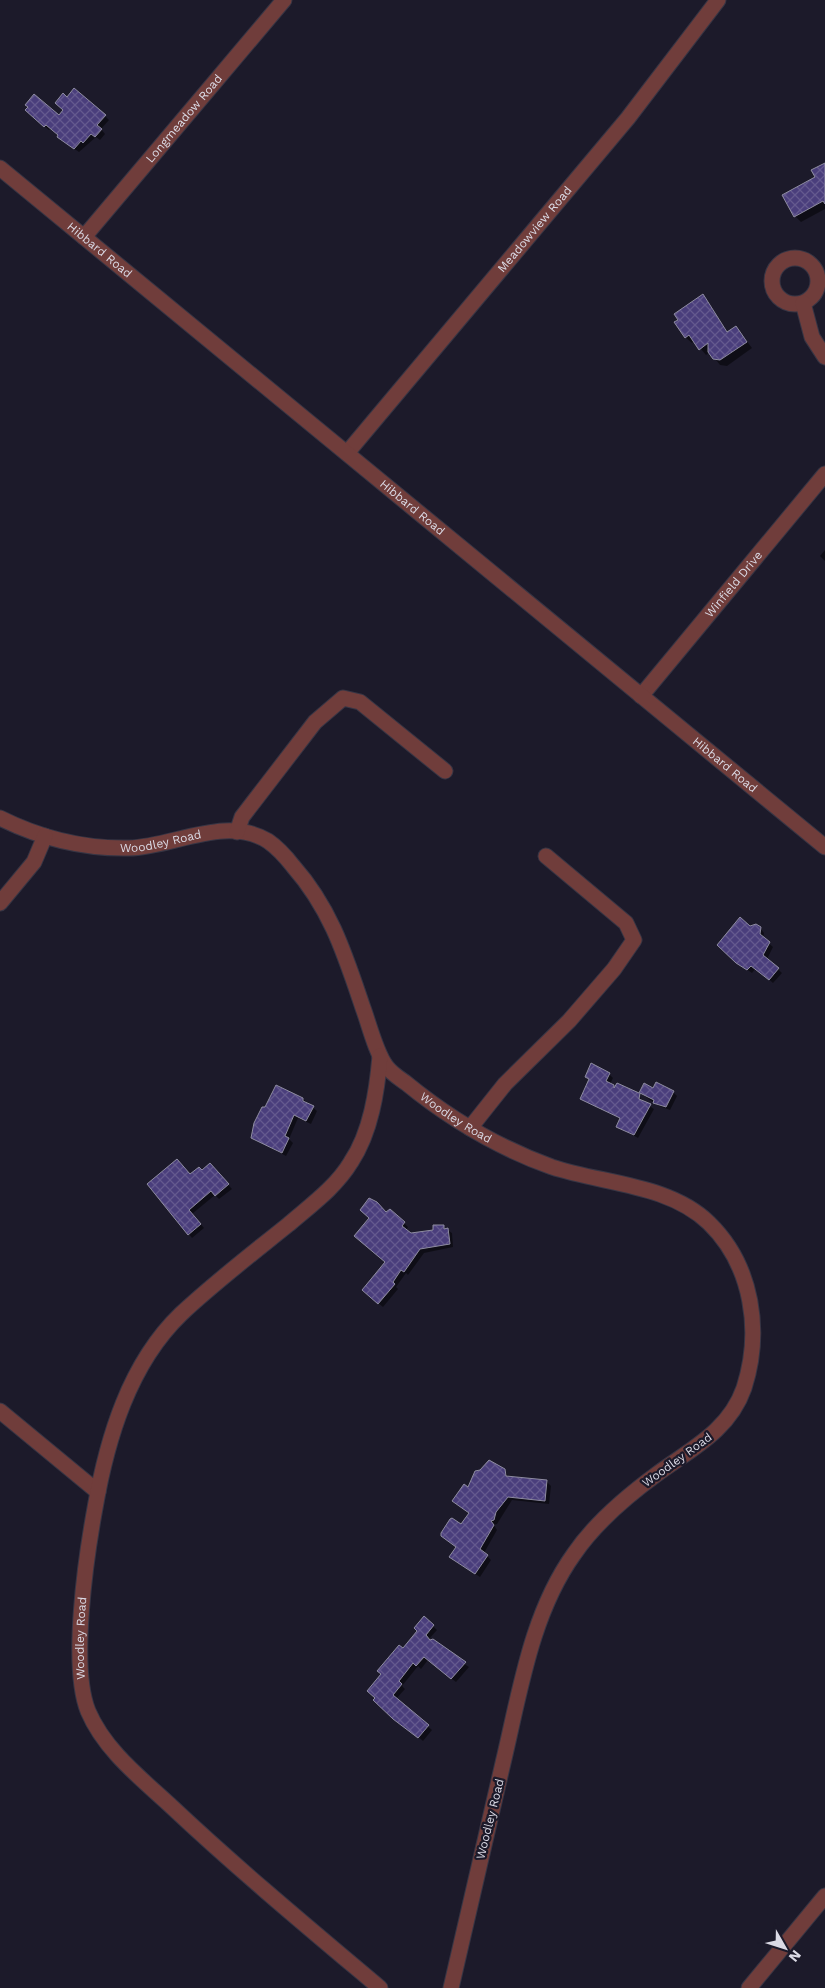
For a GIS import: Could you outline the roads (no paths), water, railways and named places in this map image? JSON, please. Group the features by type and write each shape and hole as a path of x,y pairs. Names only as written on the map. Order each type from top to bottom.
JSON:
{"street":[{"name":"Longmeadow Road","path":"84,237 284,0"},
{"name":"Meadowview Road","path":"347,453 630,116 718,0"},
{"name":"Hibbard Road","path":"0,168 825,847"},
{"path":"803,303 812,337 825,357"},
{"name":"Winfield Drive","path":"642,696 825,474"},
{"path":"237,832 242,817 315,722 343,698 360,702 445,771"},
{"name":"Woodley Road","path":"0,818 45,836 103,847 134,848 208,833 237,832 250,834 267,841 282,853 313,890 325,908 345,954 380,1056 386,1066 406,1083 470,1128 522,1155 556,1168 660,1195 694,1211 710,1224 740,1267 753,1316 753,1343 743,1390 729,1418 718,1431 635,1491 596,1528 573,1554 546,1604 525,1668 451,1988"},
{"path":"0,903 34,862 45,836"},
{"path":"470,1128 505,1084 569,1021 614,969 634,940 626,923 546,856"},
{"name":"Woodley Road","path":"380,1056 378,1085 370,1115 352,1162 326,1191 183,1312 156,1344 131,1385 119,1412 98,1492 84,1578 81,1652 82,1684 87,1709 101,1736 120,1758 232,1863 380,1988"},
{"path":"0,1411 98,1492"},
{"path":"749,1988 825,1896"}]}
